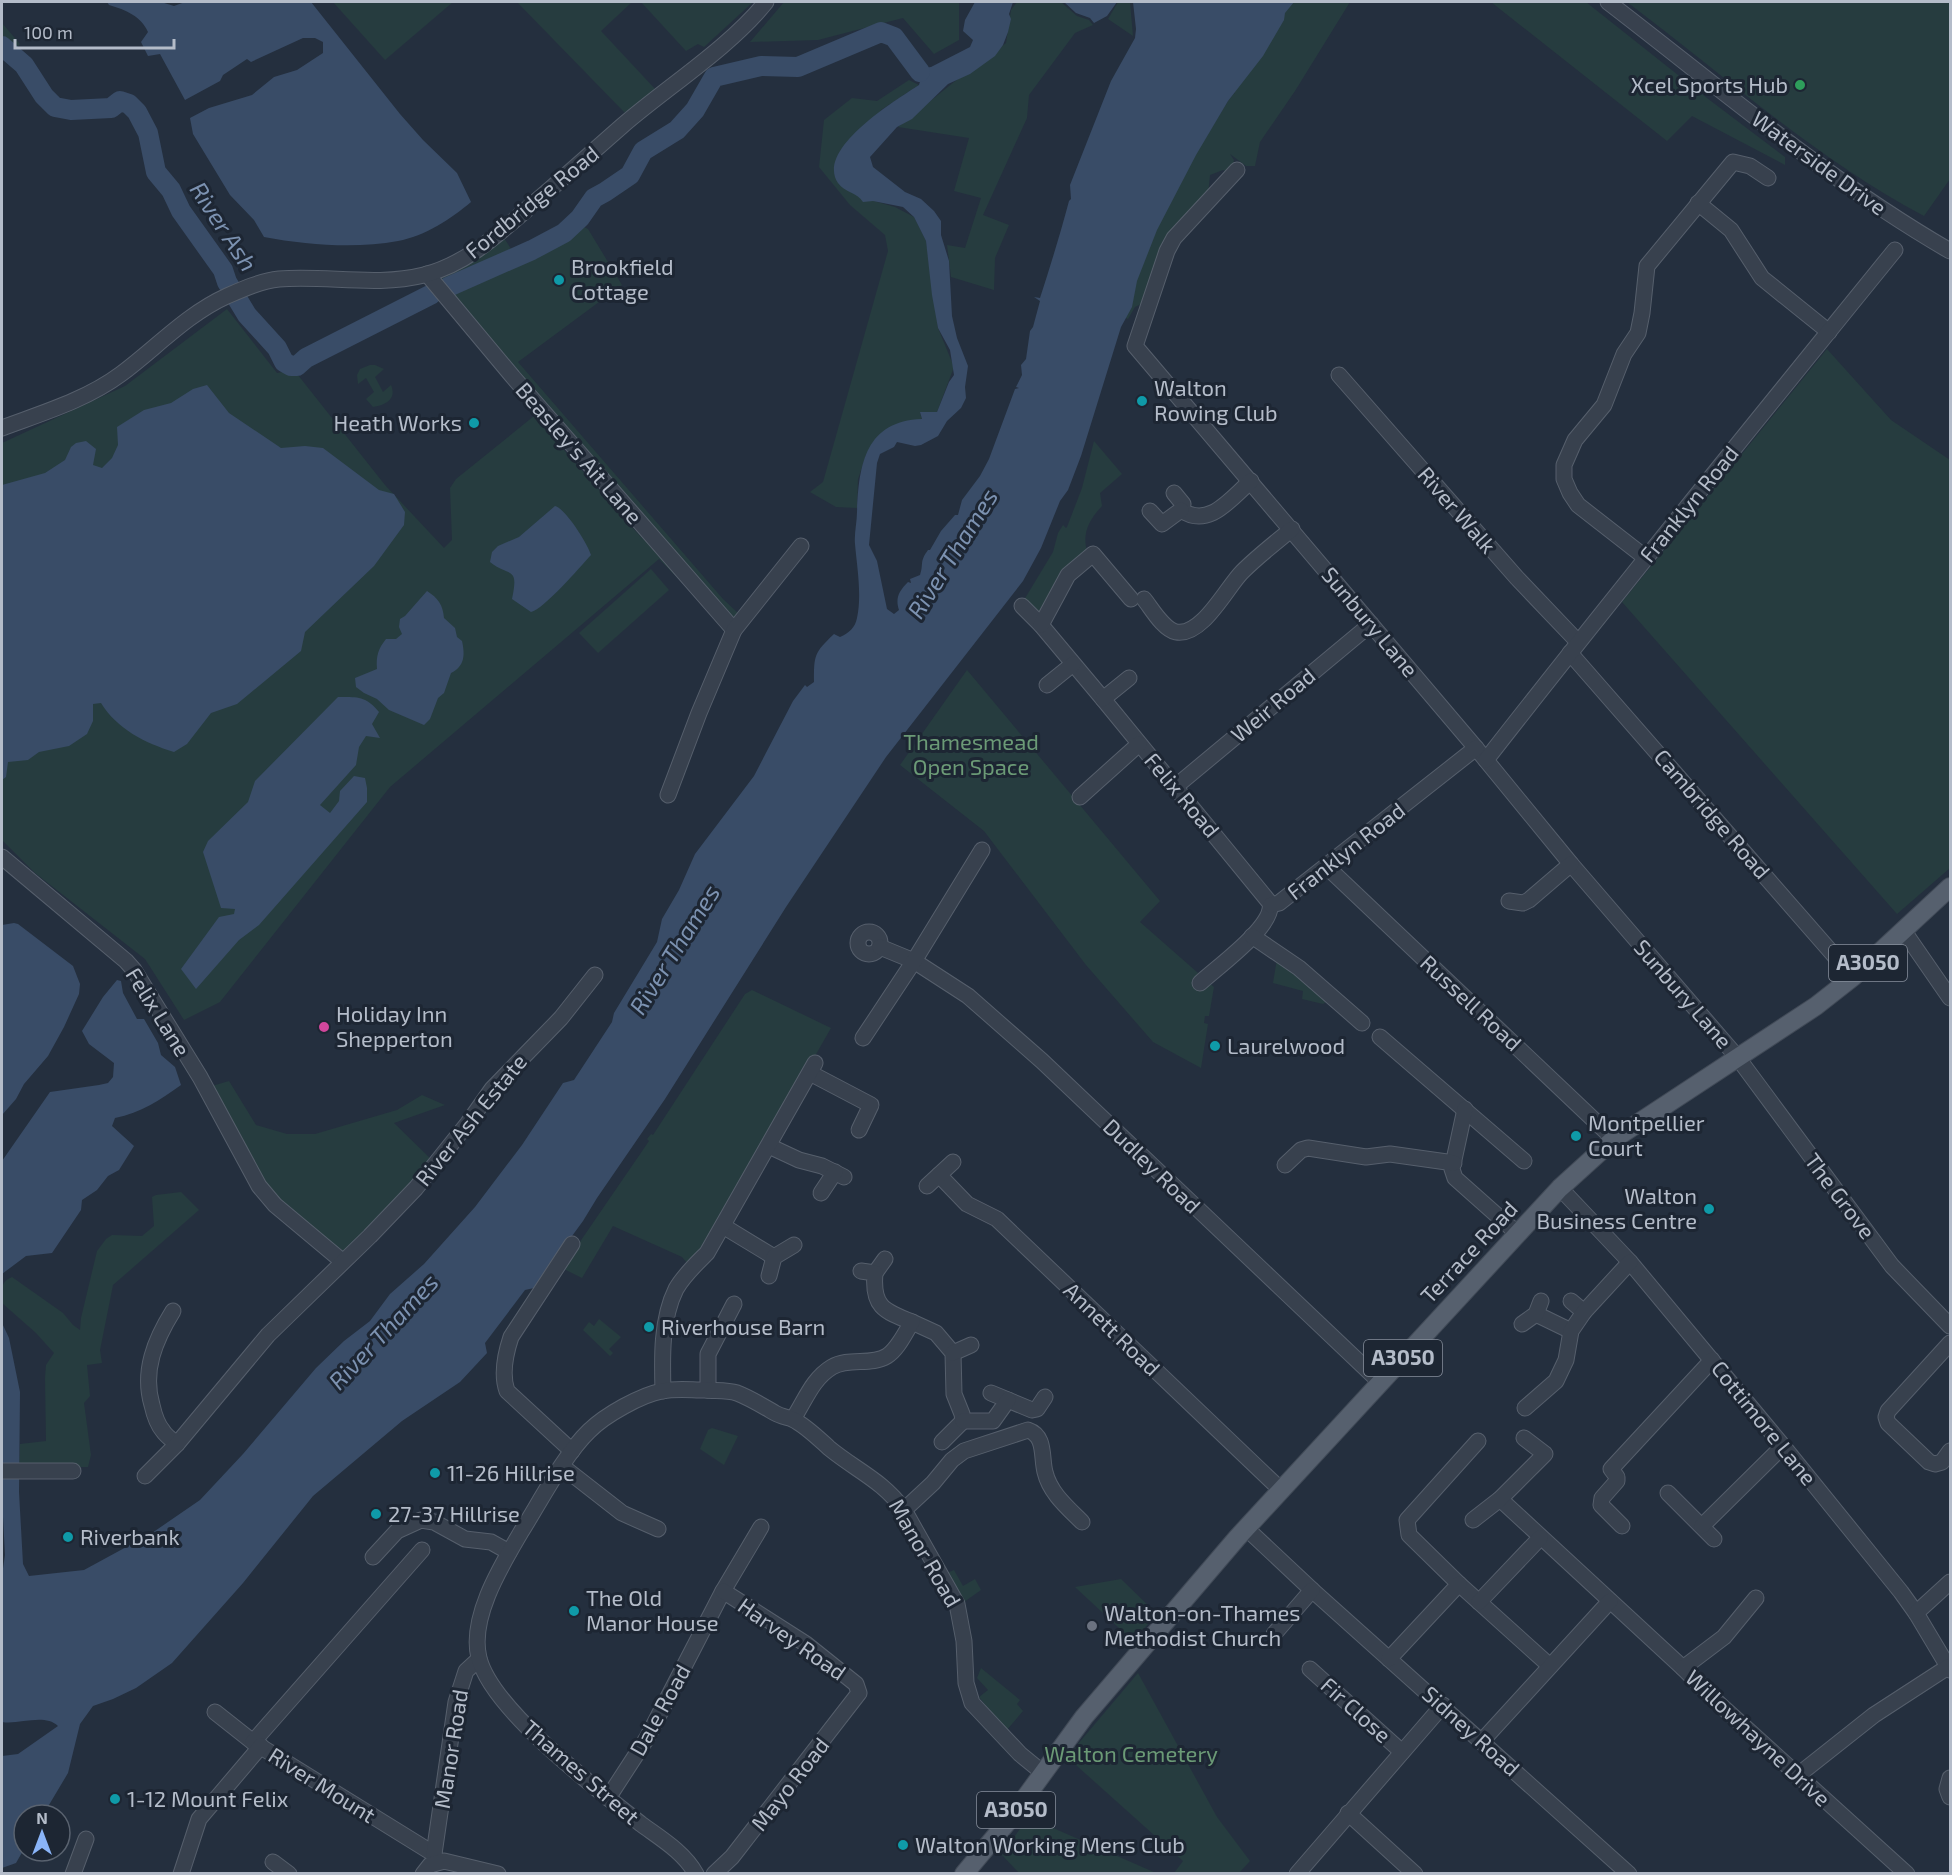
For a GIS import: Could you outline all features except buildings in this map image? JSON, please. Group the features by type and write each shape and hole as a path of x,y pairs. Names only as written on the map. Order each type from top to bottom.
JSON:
{"main road":[{"name":"Terrace Road","path":"1042,1772 1084,1717 1281,1490 1560,1188 1614,1139 1816,1006 1853,976 1950,887"},
{"name":"A3050","path":"964,1874 1009,1820 1042,1772"}],"street":[{"name":"Fordbridge Road","path":"2,428 75,400 120,375 192,316 249,286 276,279 374,281 411,278 454,265 488,243 621,127 736,33 766,2"},
{"name":"Waterside Drive","path":"1608,2 1814,163 1917,232 1950,251"},
{"path":"1646,558 1578,505 1570,494 1564,479 1564,465 1568,452 1604,405 1624,354 1638,333 1647,266 1733,162 1750,166 1768,178"},
{"name":"Sunbury Lane","path":"1237,170 1174,238 1135,346 1292,529 1571,864 1738,1058"},
{"path":"1698,203 1731,230 1762,278 1829,332"},
{"name":"Franklyn Road","path":"1486,760 1895,250"},
{"name":"Beasley's Ait Lane","path":"427,274 513,377 734,630"},
{"name":"River Walk","path":"1339,375 1574,648"},
{"path":"1181,510 1196,517 1207,516 1215,512 1251,481"},
{"path":"1150,511 1162,524 1181,510 1183,504 1174,493"},
{"path":"1041,625 1068,575 1093,554 1169,630 1180,633 1203,620 1243,572 1292,529"},
{"path":"668,795 734,630 801,546"},
{"name":"Felix Road","path":"1022,606 1041,625 1103,699 1262,891 1271,905"},
{"name":"Weir Road","path":"1175,787 1371,624"},
{"name":"Cambridge Road","path":"1574,648 1853,976"},
{"path":"1047,685 1073,664"},
{"path":"1103,699 1129,678"},
{"path":"1080,796 1139,744"},
{"name":"Franklyn Road","path":"1271,905 1279,903 1327,867 1476,748"},
{"path":"863,1038 914,961 982,850"},
{"name":"Felix Lane","path":"2,857 134,970 200,1077 250,1174 275,1205 342,1261"},
{"path":"1509,901 1523,903 1530,900 1571,864"},
{"name":"Russell Road","path":"1327,867 1614,1139"},
{"path":"1200,983 1252,936 1267,919 1271,905"},
{"path":"1903,930 1950,998"},
{"path":"1252,936 1299,968 1362,1023"},
{"name":"Dudley Road","path":"880,947 914,961 968,996 1042,1061 1380,1382"},
{"name":"River Ash Estate","path":"145,1476 177,1444 268,1335 416,1188 492,1089 561,1018 595,975"},
{"path":"1380,1037 1524,1161"},
{"name":"The Grove","path":"1738,1058 1892,1266 1950,1326"},
{"path":"663,1391 662,1358 670,1305 676,1289 707,1253 812,1068 871,1105 859,1130"},
{"path":"1465,1109 1453,1173 1458,1182 1518,1234"},
{"path":"769,1146 799,1160 822,1166 839,1175 821,1193"},
{"path":"1286,1165 1301,1150 1308,1148 1366,1157 1390,1154 1454,1163"},
{"path":"927,1186 954,1162"},
{"name":"Annett Road","path":"939,1175 967,1204 997,1219 1281,1490"},
{"name":"Cottimore Lane","path":"1560,1188 1630,1263 1783,1446 1916,1613 1949,1669"},
{"path":"723,1226 774,1257"},
{"path":"572,1244 518,1326 507,1349 503,1379 507,1391 572,1451"},
{"path":"768,1276 774,1257 794,1245"},
{"path":"885,1259 868,1272 877,1301 892,1314 936,1334 953,1353 954,1394 963,1421"},
{"path":"1536,1404 1556,1380 1566,1360 1571,1331 1584,1312 1630,1263"},
{"path":"1571,1300 1584,1312"},
{"path":"708,1390 708,1354 734,1304"},
{"path":"1522,1324 1539,1307 1571,1331"},
{"path":"173,1311 155,1343 148,1378 149,1397 154,1414 162,1431 177,1444"},
{"path":"793,1419 813,1384 827,1371 844,1362 880,1359 887,1356 897,1346 912,1322"},
{"path":"1950,1343 1888,1411 1886,1417 1888,1423 1929,1462 1935,1464 1942,1462 1950,1451"},
{"path":"953,1353 971,1346"},
{"path":"1622,1526 1601,1504 1602,1498 1617,1481 1611,1469 1712,1360"},
{"name":"Manor Road","path":"435,1858 456,1702 466,1671 479,1659 476,1641 477,1626 509,1552 572,1451 589,1431 641,1398 663,1391 708,1390 737,1393 780,1416 793,1419 849,1464 878,1481 894,1496 957,1604 964,1641 966,1683 972,1703 1030,1764 1042,1772"},
{"path":"991,1393 1032,1410 1037,1409 1045,1397"},
{"path":"942,1442 963,1421 993,1421 1008,1400"},
{"path":"904,1510 933,1484 957,1455 1028,1430 1040,1438 1045,1474 1053,1492 1082,1522"},
{"path":"1473,1520 1500,1499 1545,1454 1524,1438"},
{"path":"1478,1441 1407,1520 1409,1535 1459,1584 1550,1666"},
{"path":"1702,1527 1783,1446"},
{"path":"563,1467 622,1513 658,1529"},
{"path":"2,1471 73,1471"},
{"path":"1668,1493 1714,1539"},
{"name":"Willowhayne Drive","path":"1500,1499 1797,1776 1907,1874"},
{"path":"373,1557 397,1532 421,1520 434,1522 465,1539 499,1545 509,1552"},
{"name":"Dale Road","path":"608,1798 647,1738 723,1591 761,1527"},
{"name":"Sidney Road","path":"1247,1529 1629,1874"},
{"path":"1479,1602 1540,1538"},
{"name":"River Mount","path":"181,1874 199,1819 257,1744 422,1550"},
{"path":"1916,1613 1950,1582"},
{"path":"1389,1659 1459,1584"},
{"path":"1274,1634 1312,1590"},
{"name":"Harvey Road","path":"723,1591 806,1644 855,1684 859,1690"},
{"path":"1683,1668 1724,1637 1756,1598"},
{"path":"1482,1741 1610,1601"},
{"name":"Thames Street","path":"479,1659 489,1681 530,1730 608,1798 675,1850 696,1874"},
{"name":"Fir Close","path":"1310,1669 1402,1752"},
{"path":"1797,1776 1874,1715 1949,1669"},
{"name":"Mayo Road","path":"714,1874 747,1839 858,1696 859,1690"},
{"path":"1297,1874 1443,1705"},
{"path":"214,1712 257,1744"},
{"name":"River Mount","path":"257,1744 435,1858"},
{"path":"1950,1778 1947,1784 1950,1797"},
{"path":"1348,1813 1415,1874"},
{"path":"73,1874 86,1839"},
{"path":"423,1874 435,1858 498,1874"},
{"path":"273,1862 289,1874"}],"green space":[{"path":"333,2 453,2 385,60"},
{"path":"517,2 632,2 601,31 656,90 625,113"},
{"path":"641,2 753,2 704,47 698,44 686,51"},
{"path":"784,2 959,2 959,40 934,54 903,18 818,40 750,42"},
{"path":"1017,2 1061,2 1077,16 1089,20 1093,25 1075,33 1029,95 1027,118 983,215 1009,225 995,258 994,290 951,277 947,245 965,248 981,198 954,191 969,138 898,127 1006,43 1011,10"},
{"path":"1118,2 1130,2 1133,36 1108,19"},
{"path":"1280,2 1350,2 1295,91 1260,142 1255,166 1246,166 1230,154 1234,160 1230,173 1223,170 1210,175 1208,195 1172,230 1151,299 1135,307 1128,319 1120,315 1153,223 1228,101 1235,94 1232,87"},
{"path":"1491,2 1586,2 1785,157 1785,165 1692,116 1667,141"},
{"path":"1627,2 1950,2 1950,179 1924,216 1846,169 1808,142"},
{"path":"2,23 20,44 11,54 2,46"},
{"path":"909,80 919,85 881,110 860,197 895,207 914,217 926,241 938,328 954,367 937,412 920,413 922,419 866,455 858,479 857,508 836,507 810,492 823,482 888,251 885,235 850,205 819,167 824,120 852,98 877,101"},
{"path":"568,219 588,229 622,285 518,362 723,599 738,613 724,631 659,559 390,787 220,1002 184,1020 145,959 35,873 2,840 2,443 125,386 227,309 277,373 294,370 385,485 444,548 452,540 450,488 456,479 534,416 645,542 432,280 502,235 513,252 559,230"},
{"path":"1827,349 1891,420 1950,460 1950,868 1897,914 1622,602"},
{"path":"370,365 384,369 375,377 383,392 391,385 393,394 382,405 373,407 366,399 374,392 366,378 358,384 357,375 360,369"},
{"path":"1094,441 1122,474 1100,493 1102,506 1093,516 1086,533 1087,551 1064,572 1038,613 1024,600 1053,552 1058,533 1063,525 1067,527 1082,488"},
{"path":"651,569 669,590 598,653 579,633"},
{"name":"Thamesmead Open Space","path":"967,670 1160,901 1140,922 1214,987 1209,1016 1205,1016 1204,1023 1208,1024 1201,1068 1153,1042 1086,965 984,831 900,765"},
{"path":"1277,959 1327,999 1326,1002 1323,1004 1302,999 1303,991 1273,983"},
{"path":"752,990 831,1028 721,1221 690,1263 682,1257 613,1226 582,1278 562,1268 649,1141 647,1139 651,1134 653,1135 745,994"},
{"path":"229,1081 256,1125 287,1134 315,1134 397,1110 422,1095 445,1105 394,1123 436,1164 342,1261 275,1205 205,1088"},
{"path":"181,1192 199,1210 113,1285 100,1350 102,1363 87,1365 90,1396 84,1403 91,1455 88,1467 19,1467 20,1444 46,1441 46,1365 54,1353 36,1333 2,1303 4,1284 12,1277 63,1313 80,1330 97,1251 112,1235 142,1236 154,1226 152,1197"},
{"path":"599,1319 621,1337 609,1349 613,1353 610,1356 583,1330 589,1322 594,1326"},
{"path":"712,1428 738,1436 724,1465 700,1449 708,1430"},
{"path":"954,1570 963,1586 975,1579 981,1590 964,1602 947,1573"},
{"path":"1121,1579 1157,1614 1133,1641 1075,1587"},
{"path":"981,1668 1020,1700 1017,1704 1023,1711 1006,1731 979,1697 988,1690 977,1678"},
{"name":"Walton Cemetery","path":"1138,1673 1217,1817 1250,1861 1239,1873 1174,1873 1183,1861 1067,1757"},
{"name":"Walton Cemetery","path":"1028,1817 1156,1873 1019,1873 1002,1855"}],"water":[{"path":"107,2 161,2 174,6 185,2 311,2 400,114 457,173 471,202 437,226 398,241 365,245 331,245 264,237 254,220 230,195 193,134 190,118 209,108 252,95 274,77 297,70 323,53 323,42 315,38 303,38 251,62 247,59 223,75 220,81 185,100 160,54 148,56 141,42 148,32 145,26 132,14 109,5"},
{"name":"River Thames","path":"975,2 1013,2 1009,14 1011,19 1008,32 995,56 970,74 948,84 912,119 897,127 870,157 873,167 905,192 921,199 941,221 941,235 949,261 952,316 957,338 968,366 966,398 961,408 947,421 938,436 915,446 897,442 894,447 880,454 877,463 869,545 877,561 887,609 894,614 899,610 897,602 900,592 908,582 911,583 910,579 920,575 925,554 930,550 941,531 955,515 958,515 962,500 980,476 989,459 1015,389 1019,388 1016,387 1022,375 1021,365 1026,359 1030,331 1040,301 1034,297 1040,298 1071,199 1070,185 1111,81 1135,38 1133,2 1294,2 1285,13 1284,20 1263,56 1228,101 1196,155 1157,230 1137,281 1132,307 1121,327 1081,456 1068,490 1060,501 1041,548 1023,581 886,757 786,907 665,1099 583,1221 534,1288 525,1290 485,1343 487,1353 460,1382 402,1421 313,1496 243,1583 172,1663 136,1688 93,1706 80,1724 68,1773 50,1803 12,1803 12,1863 16,1863 2,1868 2,1756 18,1754 58,1726 46,1720 2,1722 2,1575 5,1555 2,1498 2,1323 9,1338 20,1392 19,1492 23,1564 29,1576 84,1570 152,1533 200,1500 243,1454 316,1368 344,1341 370,1321 390,1294 424,1264 475,1207 522,1145 563,1083 574,1080 612,1022 614,1013 657,942 662,919 679,890 695,854 754,776 793,701 805,685 807,687 814,682 814,666 819,650 834,634 840,637 855,625 859,600 855,540 858,495 863,462 869,449 877,437 888,428 903,422 922,419 920,412 937,412 954,375 950,350 938,328 926,241 914,217 903,207 873,201 863,202 838,183 834,170 838,155 847,141 861,127 919,85 921,78 915,75 912,64 904,53 907,50 923,68 931,67 970,47 973,40 963,31 965,20"},
{"path":"1064,2 1117,2 1107,16 1094,23 1090,18 1076,13"},
{"path":"207,385 229,413 281,448 305,446 323,448 379,490 394,494 405,512 404,525 374,566 305,632 301,651 237,704 211,713 187,744 174,752 153,744 123,728 101,703 93,704 93,721 87,734 69,746 39,752 28,760 8,762 6,777 2,780 2,485 45,473 65,460 71,447 76,443 86,441 96,449 93,465 102,468 112,458 118,445 117,427 144,410 171,403 193,389"},
{"path":"555,506 576,527 591,555 553,596 531,612 512,599 513,577 490,562 492,552 498,546 519,537"},
{"path":"427,591 437,599 444,618 455,628 457,637 462,641 464,655 459,667 451,673 444,693 438,698 430,719 424,725 389,710 377,699 364,693 356,687 355,678 377,669 378,653 383,643 386,639 396,639 402,634 399,627 400,619"},
{"path":"338,697 361,698 370,703 379,712 372,724 380,738 366,736 359,747 356,765 320,805 330,813 339,801 340,791 354,776 365,778 367,802 259,925 239,940 196,989 181,969 219,917 234,914 235,909 221,908 203,852 208,841 248,802 255,781"},
{"path":"14,923 73,966 80,984 79,994 48,1056 2,1115 2,925"},
{"path":"117,980 121,981 123,993 137,1019 144,1019 158,1043 161,1055 175,1067 181,1085 142,1109 115,1118 112,1126 134,1146 119,1170 108,1176 97,1190 82,1200 81,1210 52,1253 26,1256 2,1274 2,1161 50,1092 108,1083 113,1077 114,1063 89,1044 82,1031 103,997"}],"waterway":[{"name":"River Ash","path":"448,287 532,250 564,233 580,218 594,198 630,175 643,151 677,130 695,110 714,77 761,66 798,67 881,32 894,37 920,72"},
{"name":"River Ash","path":"2,46 24,65 44,96 55,107 71,110 111,108 120,101 129,104 137,112 148,133 156,172 171,190 181,211 223,270 227,282 247,315 277,348 284,362 297,366 306,358 432,294"}],"place":[{"name":"Xcel Sports Hub","path":"1800,85"},
{"name":"Brookfield Cottage","path":"559,280"},
{"name":"Walton Rowing Club","path":"1142,401"},
{"name":"Heath Works","path":"474,423"},
{"name":"Holiday Inn Shepperton","path":"324,1027"},
{"name":"Laurelwood","path":"1215,1046"},
{"name":"Montpellier Court","path":"1576,1136"},
{"name":"Walton Business Centre","path":"1709,1209"},
{"name":"Riverhouse Barn","path":"649,1327"},
{"name":"11-26 Hillrise","path":"435,1473"},
{"name":"27-37 Hillrise","path":"376,1514"},
{"name":"Riverbank","path":"68,1537"},
{"name":"The Old Manor House","path":"574,1611"},
{"name":"Walton-on-Thames Methodist Church","path":"1092,1626"},
{"name":"1-12 Mount Felix","path":"115,1799"},
{"name":"Walton Working Mens Club","path":"903,1845"}]}
